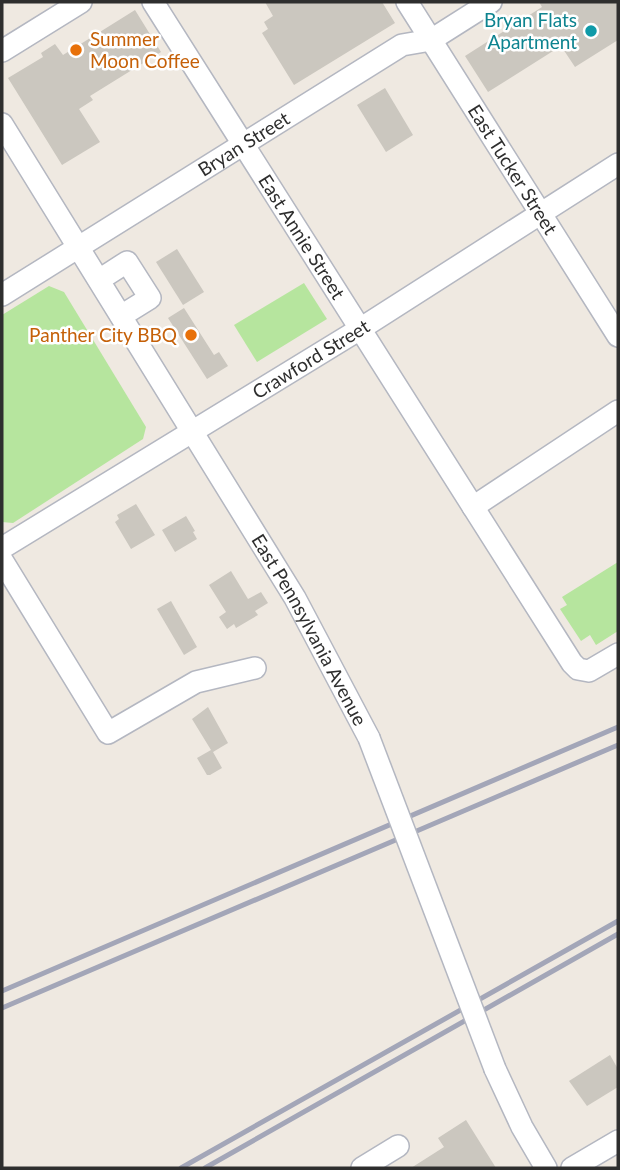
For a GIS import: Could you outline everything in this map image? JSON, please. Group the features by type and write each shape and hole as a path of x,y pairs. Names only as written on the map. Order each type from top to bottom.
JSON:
{"street":[{"path":"2,51 81,2"},
{"name":"East Tucker Street","path":"407,2 618,336"},
{"name":"Bryan Street","path":"2,295 402,45 431,40 491,2"},
{"name":"East Annie Street","path":"161,4 243,143 572,663 578,669 589,671 618,654"},
{"name":"East Pennsylvania Avenue","path":"2,124 295,598 369,738 495,1069 522,1127 546,1168"},
{"name":"Crawford Street","path":"2,548 360,329 618,163"},
{"path":"99,280 127,262 150,298 121,316"},
{"path":"473,507 618,411"},
{"path":"2,560 108,733 197,682 255,668"},
{"path":"572,1168 618,1141"},
{"path":"362,1168 398,1146"}],"green space":[{"path":"304,283 327,319 257,362 234,325"},
{"path":"49,286 64,292 146,427 143,439 13,523 2,522 2,315"},
{"path":"618,562 618,631 596,645 590,635 581,641 560,609 567,605 562,597"}],"building":[{"path":"265,2 382,2 395,23 294,85 262,33 268,29 264,22 273,16"},
{"path":"539,2 618,2 618,40 575,67 561,46 488,92 465,56 542,7"},
{"path":"135,10 161,52 90,96 93,100 79,109 100,142 62,165 8,78 43,57 41,53 55,44 63,55"},
{"path":"385,88 413,135 386,152 357,105"},
{"path":"177,249 204,292 183,305 156,262"},
{"path":"184,308 214,355 219,352 228,366 207,379 168,318"},
{"path":"136,504 155,535 131,549 115,522 119,519 117,515"},
{"path":"186,516 197,539 175,552 162,530"},
{"path":"231,571 248,599 261,592 268,603 255,611 258,615 236,628 234,624 227,629 219,617 226,612 209,585"},
{"path":"171,601 197,647 184,655 157,609"},
{"path":"208,707 228,743 213,752 222,768 210,775 207,775 197,758 211,750 192,719"},
{"path":"610,1055 618,1069 618,1087 587,1106 569,1081"},
{"path":"466,1120 496,1168 411,1168 444,1147 438,1138"}],"railway":[{"path":"2,991 618,727"},
{"path":"2,1008 618,745"},
{"path":"181,1168 618,921"},
{"path":"205,1168 618,934"}],"place":[{"name":"Bryan Flats Apartment","path":"591,31"},
{"name":"Summer Moon Coffee","path":"76,50"},
{"name":"Panther City BBQ","path":"191,335"}]}
